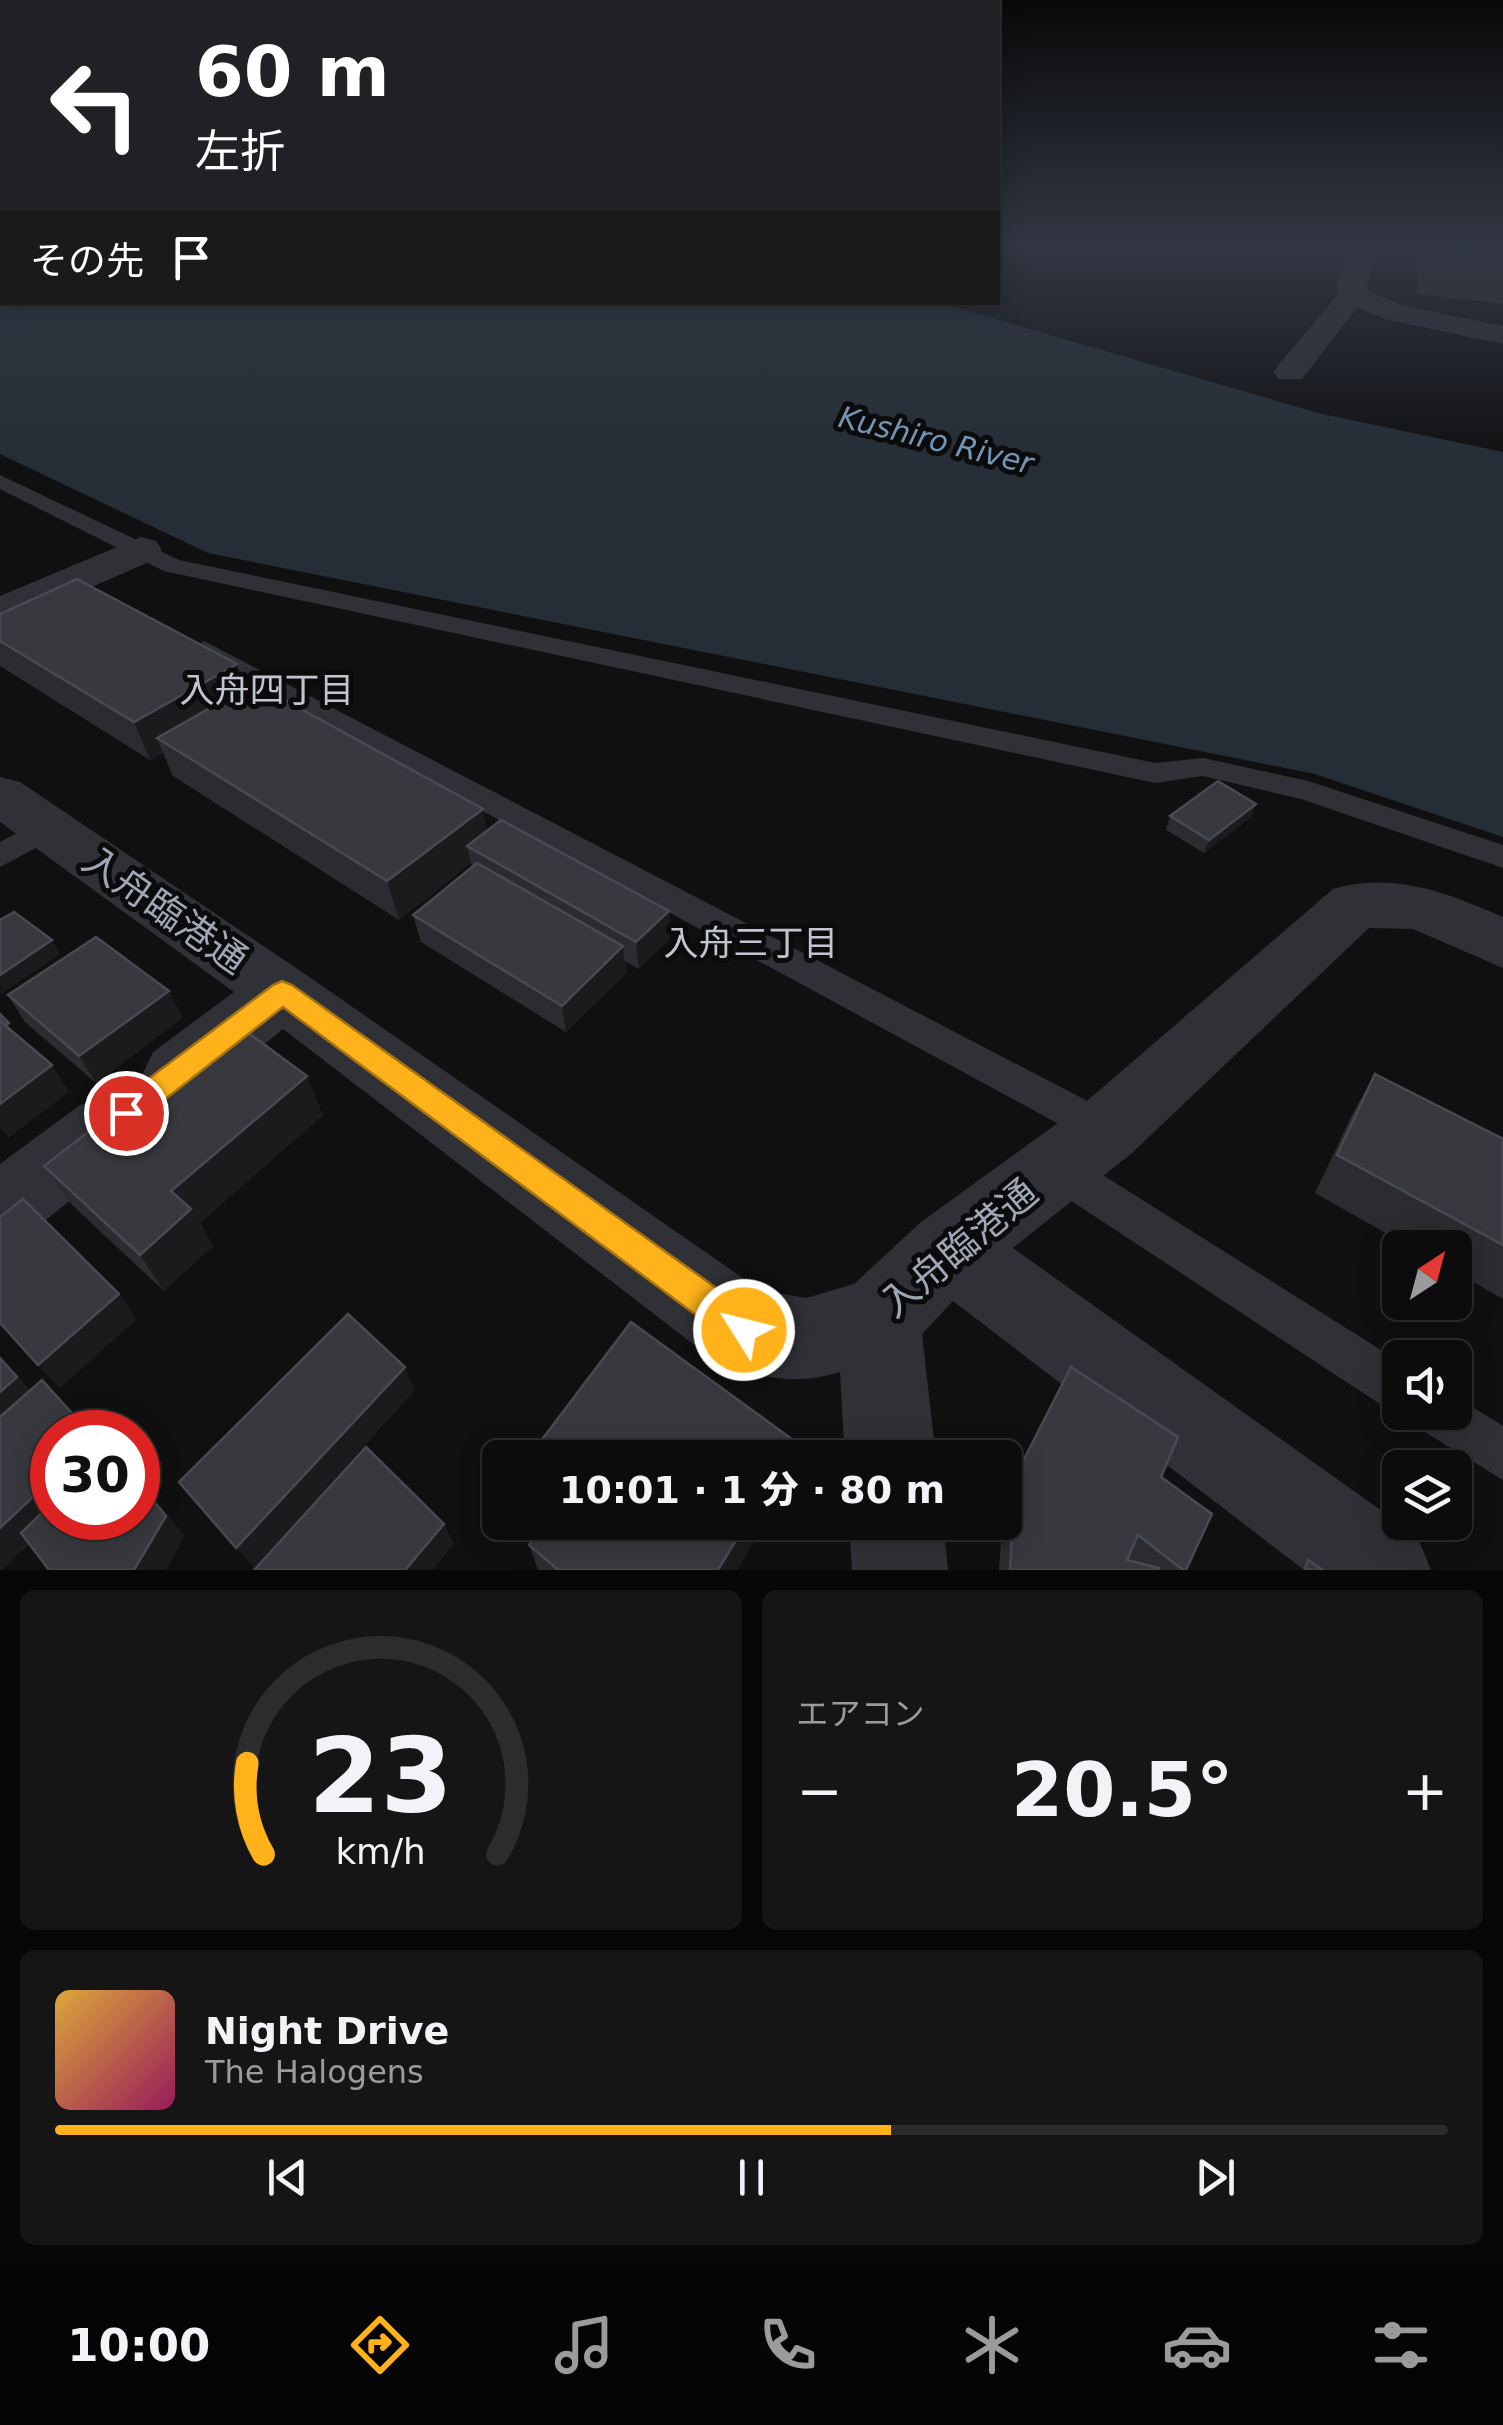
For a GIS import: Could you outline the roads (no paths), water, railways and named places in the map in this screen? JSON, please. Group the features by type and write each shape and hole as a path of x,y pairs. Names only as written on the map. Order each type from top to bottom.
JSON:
{"street":[{"path":"1290,372 1334,318"},
{"path":"1422,318 1503,335"},
{"path":"0,613 92,589 140,550"},
{"name":"入舟臨港通","path":"16,826 282,992 744,1330 806,1340 878,1319 949,1249 1081,1149 1355,905 1421,907 1503,944"},
{"path":"0,1210 282,992"},
{"path":"949,1249 1383,1570"},
{"path":"878,1319 889,1440"},
{"path":"898,1540 900,1570"}],"lane":[{"path":"0,481 172,566 1155,773 1203,767 1308,791 1503,857"},
{"path":"180,636 1081,1149 1382,1375"},
{"path":"1465,1430 1503,1455"}],"water":[{"name":"Kushiro River","path":"0,318 993,318 1318,413 1503,452 1503,837 1315,774 208,553 0,454"}],"district":[{"name":"入舟四丁目","path":"267,690"},
{"name":"入舟三丁目","path":"751,943"}]}
